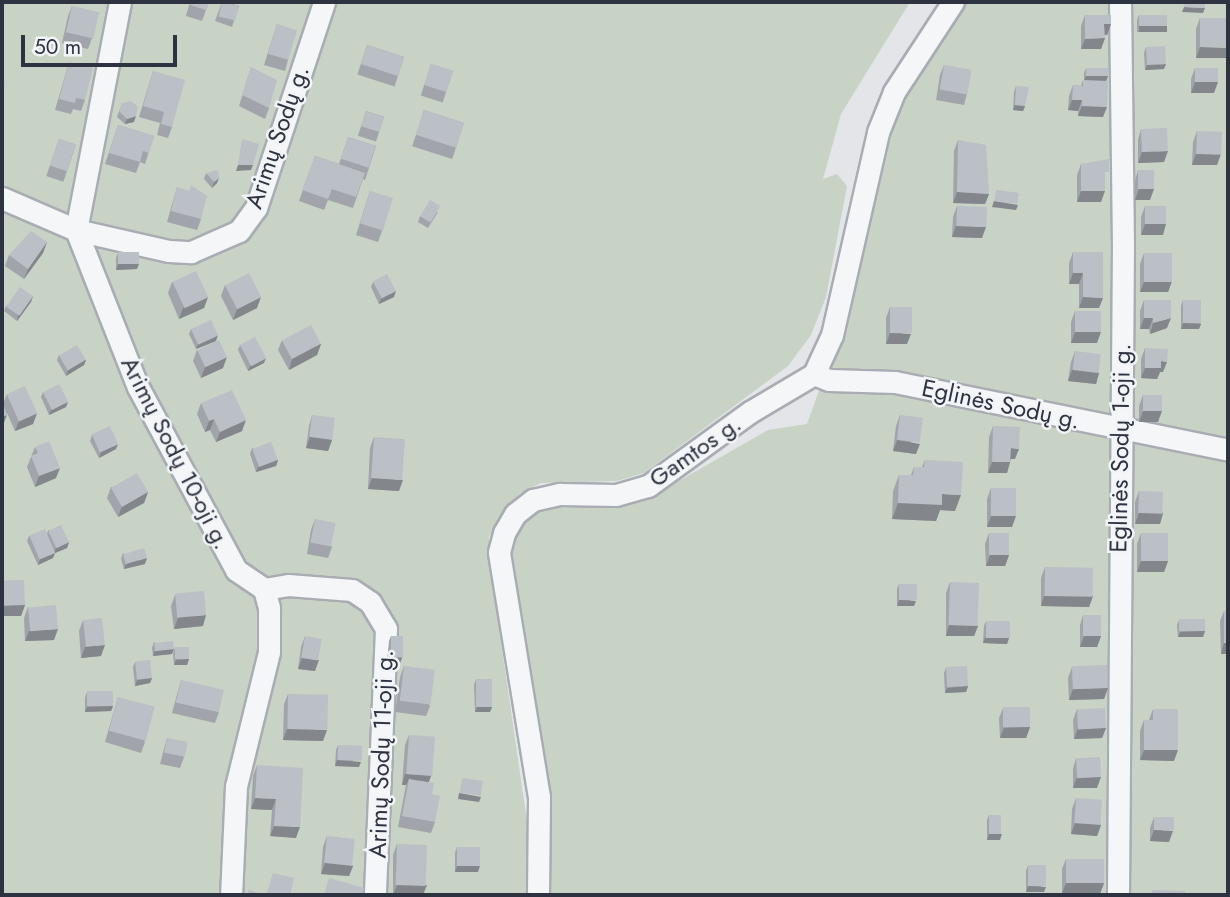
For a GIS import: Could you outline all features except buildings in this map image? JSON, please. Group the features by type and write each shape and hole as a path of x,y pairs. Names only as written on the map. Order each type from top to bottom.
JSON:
{"street":[{"path":"76,230 120,2"},
{"name":"Arimų Sodų g.","path":"2,198 76,230 191,252 239,231 256,208 324,2"},
{"path":"814,374 832,335 878,132 894,92 953,2"},
{"name":"Eglinės Sodų 1-oji g.","path":"1118,895 1119,428 1123,246 1120,2"},
{"name":"Arimų Sodų 10-oji g.","path":"76,230 138,387 236,570 264,589"},
{"name":"Eglinės Sodų g.","path":"814,374 829,380 895,382 1228,450"},
{"name":"Gamtos g.","path":"538,895 538,797 499,552 504,533 515,514 533,500 560,494 616,495 648,486 750,412 814,374"},
{"name":"Arimų Sodų 11-oji g.","path":"264,589 288,585 352,590 370,602 386,629 374,895"},
{"path":"231,895 236,786 269,652 269,608 264,589"}],"shaded area":[{"path":"2,2 910,2 841,114 823,179 837,174 847,186 826,297 811,335 788,366 644,473 617,481 541,483 519,494 489,537 489,559 530,842 526,895 2,895"},
{"path":"961,2 1228,2 1228,895 547,895 548,820 511,547 515,532 525,517 542,506 562,501 614,506 644,501 768,430 807,424 854,293 878,152 896,104"}]}
